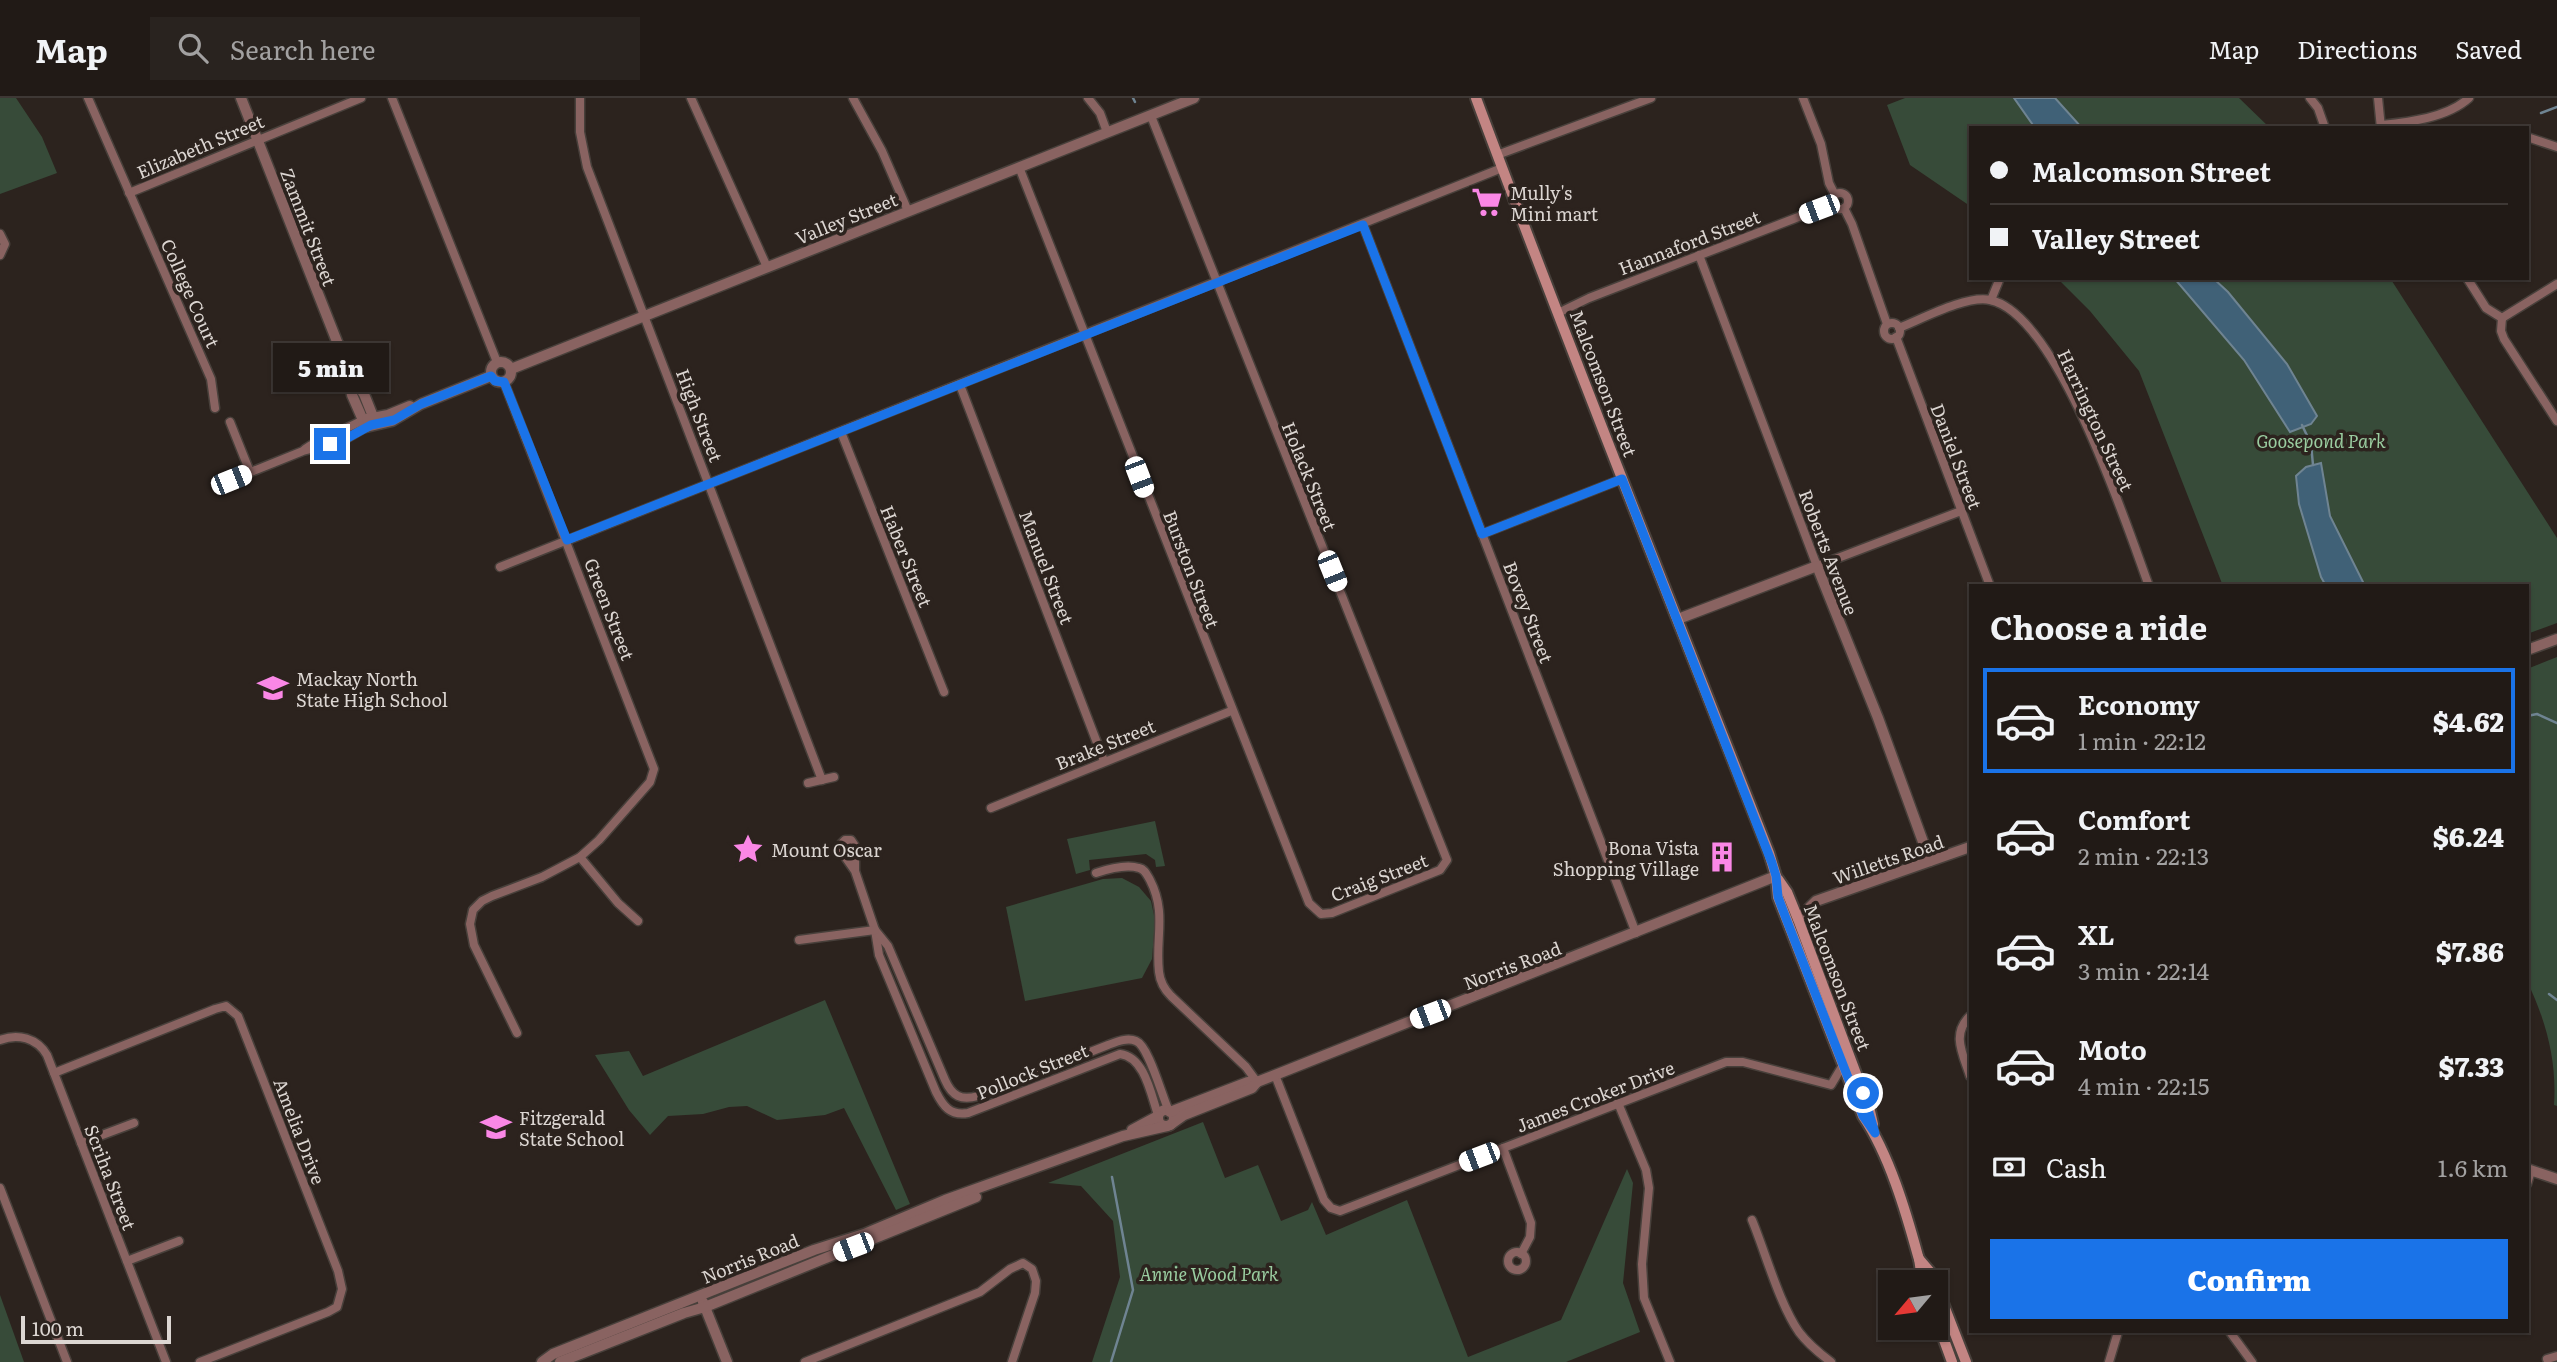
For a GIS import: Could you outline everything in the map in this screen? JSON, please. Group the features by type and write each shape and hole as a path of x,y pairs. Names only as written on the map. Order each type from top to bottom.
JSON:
{"main road":[{"name":"Malcomson Street","path":"1476,98 1776,876 1787,892 1798,919 1870,1111 1921,1270"},
{"name":"Malcomson Street","path":"1776,876 1778,897 1863,1116 1875,1133"},
{"name":"Malcomson Street","path":"1919,1259 1928,1270"},
{"name":"Malcomson Street","path":"1948,1318 1965,1362"},
{"path":"1943,1340 1950,1361"}],"street":[{"name":"College Court","path":"88,98 211,380 215,408"},
{"name":"Zammit Street","path":"241,98 347,367 351,390 370,422"},
{"name":"Elizabeth Street","path":"129,193 360,98"},
{"path":"392,98 497,362"},
{"name":"High Street","path":"580,98 580,132 587,167 822,780"},
{"path":"691,98 767,267"},
{"path":"853,98 882,152 908,211"},
{"path":"1088,98 1100,113 1107,132"},
{"name":"Valley Street","path":"511,369 1194,98"},
{"path":"1497,155 1651,98"},
{"path":"1803,98 1821,144 1829,183 1835,195 1832,204 1838,209 1844,208"},
{"path":"2310,98 2318,108 2324,126"},
{"path":"2378,98 2381,126 2429,117 2462,105 2469,98"},
{"name":"Holack Street","path":"1151,116 1443,847"},
{"path":"2529,138 2557,147"},
{"name":"Burston Street","path":"1019,167 1231,711 1309,902"},
{"path":"500,567 1502,168"},
{"path":"1835,195 1843,194 1846,198 1844,208"},
{"name":"Hannaford Street","path":"1558,313 1590,298 1832,204"},
{"path":"1844,208 1887,324 1884,328 1885,336 1896,337 1899,328"},
{"name":"Bovey Street","path":"1363,225 1636,933"},
{"path":"0,234 5,244 0,255"},
{"name":"Roberts Avenue","path":"1699,255 1878,718 1930,861"},
{"path":"1899,328 1965,302 1991,300 1999,280"},
{"path":"2468,280 2486,308 2502,318"},
{"path":"2502,318 2557,284"},
{"name":"Harrington Street","path":"1991,300 2007,307 2025,325 2046,349 2058,369 2101,460 2148,584"},
{"path":"2502,318 2501,331 2504,339 2557,421"},
{"path":"1887,324 1895,324 1899,328"},
{"name":"Daniel Street","path":"1896,337 1989,584"},
{"path":"497,362 506,363 511,369 511,375 504,382 495,381 491,376 492,367 497,362"},
{"path":"221,484 303,451 327,435 370,422 394,420 421,404 491,376"},
{"name":"Green Street","path":"504,382 654,769 650,782 599,840 580,857"},
{"name":"Manuel Street","path":"960,385 1104,761"},
{"path":"230,422 250,472"},
{"name":"Haber Street","path":"841,432 944,692"},
{"path":"1482,534 1622,479"},
{"path":"1678,619 1961,511"},
{"path":"2529,649 2557,639"},
{"name":"Brake Street","path":"991,808 1231,711"},
{"path":"808,783 834,776"},
{"name":"Craig Street","path":"1309,902 1321,914 1332,913 1440,870 1447,860 1443,847"},
{"name":"Willetts Road","path":"1798,919 1816,901 1969,847"},
{"path":"517,1033 474,946 470,923 473,910 482,901 542,877 580,857 596,878 638,921"},
{"path":"1096,873 1130,867 1141,868 1146,873 1155,890 1160,912 1158,968 1162,985 1250,1070 1258,1082"},
{"name":"Pollock Street","path":"855,872 875,930 878,952 940,1100 947,1109 959,1114 982,1108 1101,1061 1124,1055"},
{"name":"Norris Road","path":"1123,1136 1164,1111 1170,1112 1248,1082 1258,1082 1776,876"},
{"path":"799,940 875,930"},
{"name":"Pollock Street","path":"875,930 888,946 951,1092 962,1098 978,1096 1007,1086 1097,1049 1124,1041"},
{"name":"Amelia Drive","path":"54,1073 215,1009 226,1006 238,1016 338,1271 342,1289 337,1307 328,1312 200,1362"},
{"path":"902,1010 913,1006"},
{"path":"1969,1017 1961,1026 1959,1042 1969,1073"},
{"path":"913,1038 925,1033"},
{"name":"Scriha Street","path":"0,1040 14,1037 36,1043 44,1049 166,1362"},
{"path":"1124,1041 1136,1041 1143,1047 1174,1120 1169,1126 1159,1123 1150,1091 1137,1062 1124,1055 1124,1041"},
{"path":"1097,1049 1101,1061"},
{"name":"James Croker Drive","path":"1275,1075 1324,1200 1337,1211 1346,1210 1726,1062 1743,1062 1831,1085 1843,1065"},
{"path":"926,1067 937,1063"},
{"path":"1052,1067 1057,1079"},
{"name":"Norris Road","path":"542,1362 554,1354 801,1254 864,1234 946,1200 1123,1136 1169,1126 1182,1116 1252,1088 1258,1082"},
{"path":"1007,1086 1011,1096"},
{"path":"1150,1091 1159,1088"},
{"path":"940,1100 951,1092"},
{"path":"978,1096 982,1108"},
{"path":"1618,1103 1646,1170 1649,1188 1642,1264 1644,1298 1670,1362"},
{"path":"81,1143 134,1123"},
{"name":"Norris Road","path":"560,1362 705,1307 1091,1148"},
{"path":"1503,1148 1531,1220 1530,1237 1521,1254"},
{"path":"2529,1170 2557,1179"},
{"path":"0,1188 67,1362"},
{"path":"1752,1220 1789,1313 1799,1331 1809,1344 1831,1362"},
{"path":"127,1261 179,1241"},
{"path":"801,1254 806,1265"},
{"path":"805,1362 980,1292 1010,1269 1023,1264 1032,1269 1036,1281 1035,1293 1012,1362"},
{"path":"700,1295 727,1362"},
{"path":"2109,1362 2118,1333"},
{"path":"2231,1333 2252,1362"},
{"path":"2547,1360 2557,1356"}],"green space":[{"path":"0,98 16,98 42,137 57,173 0,194"},
{"path":"1905,98 2239,98 2268,126 1969,126 1969,205 1910,165 1887,105"},
{"name":"Goosepond Park","path":"2059,280 2391,280 2557,538 2557,623 2529,633 2529,584 2222,584 2139,371 2090,311"},
{"path":"2557,657 2557,1106 2554,1105 2554,1072 2549,1041 2529,986 2529,668"},
{"path":"1155,821 1165,866 1156,867 1155,860 1146,854 1089,860 1090,870 1076,874 1067,839"},
{"path":"1122,878 1139,887 1151,901 1155,920 1152,959 1142,978 1025,1001 1006,907 1103,879"},
{"path":"825,1000 910,1204 896,1210 844,1108 825,1115 777,1120 747,1106 729,1107 703,1114 668,1116 650,1135 629,1110 595,1055 629,1051 643,1076"},
{"name":"Annie Wood Park","path":"1203,1122 1225,1178 1258,1165 1281,1221 1308,1210 1312,1202 1326,1235 1407,1200 1468,1357 1561,1320 1627,1169 1633,1183 1623,1283 1640,1332 1566,1362 1092,1362 1120,1277 1113,1221 1081,1186 1048,1183"},
{"path":"0,1295 24,1362 0,1362"}],"water":[{"path":"2014,98 2055,98 2080,126 2034,126"},
{"path":"2176,280 2215,280 2228,292 2287,364 2317,416 2311,424 2290,432 2244,360"},
{"path":"2321,463 2330,516 2364,584 2325,584 2321,577 2299,504 2296,476 2306,467"}],"waterway":[{"path":"1133,98 1135,102"},
{"path":"2541,113 2557,107"},
{"path":"2302,425 2311,444 2313,465"},
{"path":"2529,716 2537,714 2557,723"},
{"path":"2549,994 2557,1000"},
{"path":"1111,1362 1133,1290 1112,1177"}],"place":[{"name":"Mully's Mini mart","path":"1487,202"},
{"name":"Mackay North State High School","path":"273,688"},
{"name":"Mount Oscar","path":"748,849"},
{"name":"Bona Vista Shopping Village","path":"1722,857"},
{"name":"Fitzgerald State School","path":"496,1127"}],"route":[{"path":"330,444 342,441 371,425 394,420 421,404 491,376 495,381 504,382 567,540 1363,225 1482,534 1622,479 1772,863 1778,897 1787,921 1863,1116 1875,1133 1863,1093"}]}
